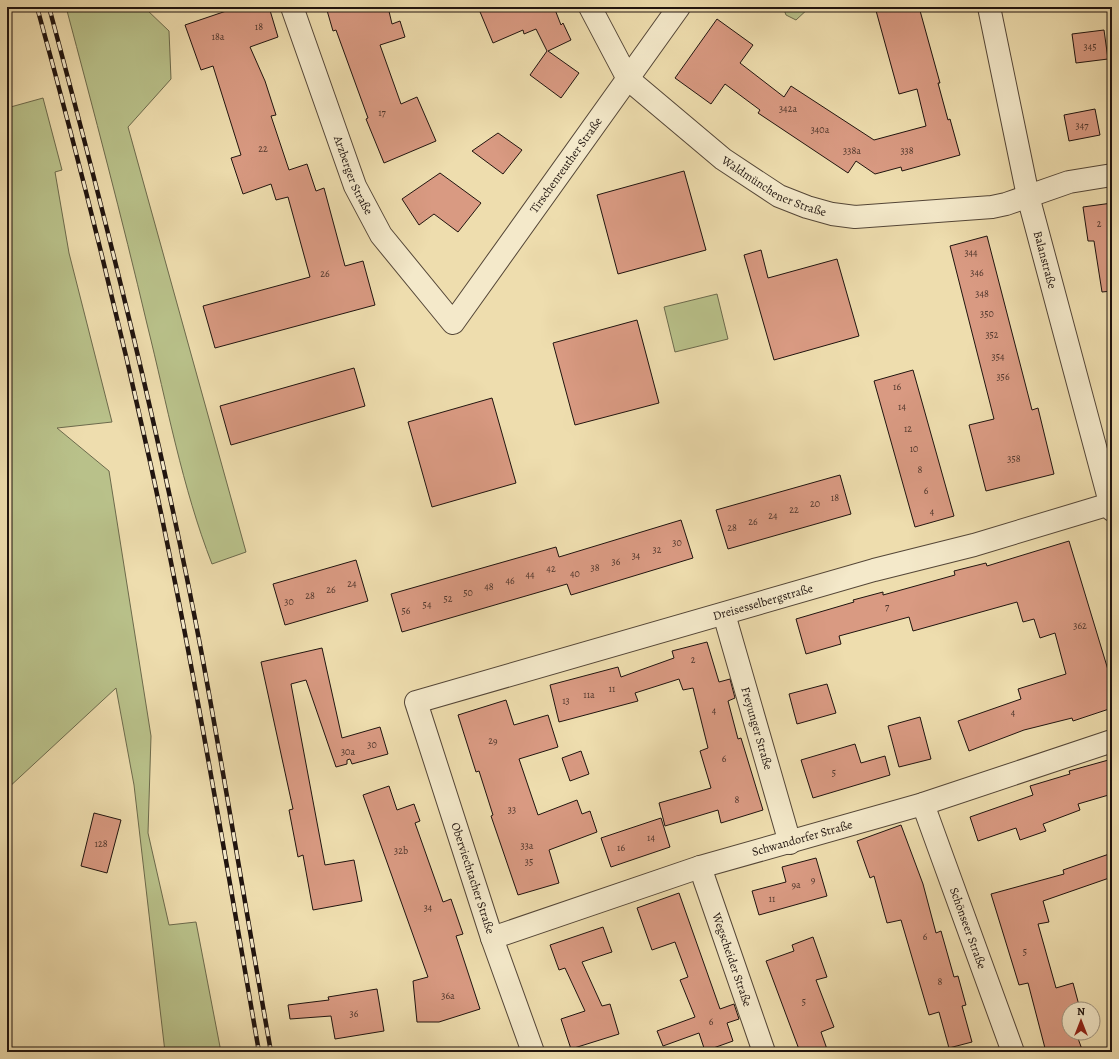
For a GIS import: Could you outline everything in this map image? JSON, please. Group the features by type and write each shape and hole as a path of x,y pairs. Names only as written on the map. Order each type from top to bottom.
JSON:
{"street":[{"name":"Arzberger Straße","path":"292,7 355,186 381,235 453,323"},
{"name":"Waldmünchener Straße","path":"590,7 628,79 723,159 779,196 814,209 855,218 992,207 1006,204 1069,182 1112,175"},
{"name":"Tirschenreuther Straße","path":"453,323 679,7"},
{"name":"Balanstraße","path":"989,7 1028,196 1111,507"},
{"name":"Dreisesselbergstraße","path":"416,702 874,570 974,545 1111,507"},
{"name":"Freyunger Straße","path":"724,614 790,843"},
{"name":"Oberviechtacher Straße","path":"416,702 492,938 533,1052"},
{"name":"Schwandorfer Straße","path":"492,938 700,868 923,804 1112,741"},
{"name":"Schönseer Straße","path":"923,804 1013,1052"},
{"name":"Wegscheider Straße","path":"700,868 764,1052"}],"green space":[{"path":"66,7 138,7 146,9 169,31 171,79 128,127 246,552 212,564 201,535 176,445 128,245"},
{"path":"783,7 810,7 796,20 786,15"},
{"path":"43,98 62,170 55,172 69,253 112,422 57,428 109,471 151,736 148,833 169,925 196,922 221,1052 165,1052 134,785 116,688 7,789 7,108"},
{"path":"717,294 728,339 675,352 664,307"}],"building":[{"path":"238,7 269,7 278,37 250,47 265,81 276,115 271,116 289,170 307,164 316,191 324,188 345,266 363,261 375,305 215,348 203,306 310,277 288,197 276,200 271,184 243,194 231,158 241,155 213,66 201,70 185,25"},
{"path":"326,7 388,7 392,24 400,21 405,37 380,45 401,104 417,97 436,141 384,163 366,119 368,118 336,30 333,31"},
{"path":"478,7 554,7 561,25 563,23 571,40 548,51 579,73 561,98 530,75 547,51 536,29 524,34 523,30 493,43"},
{"path":"875,7 919,7 940,83 938,83 948,120 950,119 960,155 902,171 901,167 875,174 856,161 848,173 758,113 760,110 725,84 711,104 675,78 717,19 753,45 740,63 784,97 791,86 874,140 926,126 917,89 899,94"},
{"path":"1104,30 1108,59 1076,63 1072,34"},
{"path":"1095,109 1100,135 1069,141 1064,115"},
{"path":"498,133 522,150 503,174 472,151"},
{"path":"684,171 706,250 618,274 597,195"},
{"path":"440,173 481,203 458,232 434,214 419,225 402,199"},
{"path":"1112,203 1112,291 1102,292 1094,241 1088,241 1083,207"},
{"path":"987,236 1032,410 1038,408 1054,474 986,491 969,425 994,419 950,246"},
{"path":"761,250 768,278 837,259 859,336 774,360 744,255"},
{"path":"637,320 659,403 575,425 553,343"},
{"path":"354,368 365,406 231,445 220,406"},
{"path":"913,370 954,516 915,527 874,381"},
{"path":"492,398 516,483 432,507 408,422"},
{"path":"840,475 851,514 728,549 716,510"},
{"path":"681,520 693,558 571,595 567,584 402,632 391,594 556,547 559,557"},
{"path":"1069,541 1112,683 1112,708 1073,721 1072,718 1024,730 969,751 958,721 1021,699 1018,689 1066,674 1055,633 1040,638 1034,619 1023,622 1017,602 913,631 909,617 839,636 841,644 806,654 796,619 854,602 853,600 883,592 883,595 955,575 954,571 986,563 987,566"},
{"path":"356,560 368,601 285,625 273,584"},
{"path":"707,642 719,682 730,679 735,698 728,701 738,739 741,738 763,810 721,823 718,810 665,826 659,803 711,788 700,751 708,748 693,688 683,690 679,679 635,693 638,701 559,722 550,685 618,667 621,677 674,658 672,651"},
{"path":"322,648 342,738 380,727 388,754 352,764 350,759 347,760 347,764 336,767 306,680 291,684 325,865 354,860 362,901 313,910 303,855 298,857 289,810 293,809 261,662"},
{"path":"827,684 836,713 797,724 789,694"},
{"path":"506,700 514,725 548,715 558,747 519,759 538,815 577,800 582,814 590,811 597,832 549,850 559,883 518,895 491,816 493,815 479,771 476,772 458,715"},
{"path":"920,717 931,759 899,767 888,726"},
{"path":"855,744 861,763 885,756 890,775 813,798 801,760"},
{"path":"581,751 589,774 570,781 562,758"},
{"path":"1112,759 1112,794 1078,804 1080,810 1043,824 1046,831 1020,840 1016,828 978,841 970,817 1033,795 1030,786 1070,774 1069,771"},
{"path":"389,786 397,810 414,804 420,821 415,823 443,902 451,899 463,934 456,936 480,1009 439,1022 417,1022 413,981 428,977 363,795"},
{"path":"94,813 121,820 107,873 81,866"},
{"path":"661,818 670,847 611,867 601,838"},
{"path":"901,825 923,884 936,933 941,931 954,977 958,976 966,1005 962,1006 972,1042 949,1048 939,1012 929,1015 901,920 887,923 874,876 870,878 857,841"},
{"path":"1112,853 1112,877 1043,901 1049,922 1038,924 1056,988 1073,983 1078,1001 1061,1001 1061,1041 1079,1041 1083,1052 1046,1052 1028,983 1019,985 991,894 1064,874 1063,870"},
{"path":"816,858 827,896 759,915 752,891 786,882 782,867"},
{"path":"679,893 720,1009 734,1004 739,1019 727,1023 733,1041 705,1051 699,1033 663,1046 657,1031 695,1017 680,980 688,977 675,942 652,950 637,908"},
{"path":"603,927 612,952 582,962 602,1006 610,1004 619,1034 571,1049 561,1019 585,1011 565,968 559,970 550,945"},
{"path":"813,937 827,977 816,980 834,1027 821,1032 828,1052 800,1052 766,961 794,951 792,945"},
{"path":"377,989 384,1031 335,1039 331,1016 290,1019 288,1005 329,1000 328,997"}],"railway":[{"path":"37,7 97,236 151,466 195,685 259,1052"},
{"path":"49,7 111,246 168,488 201,650 271,1052"}]}
